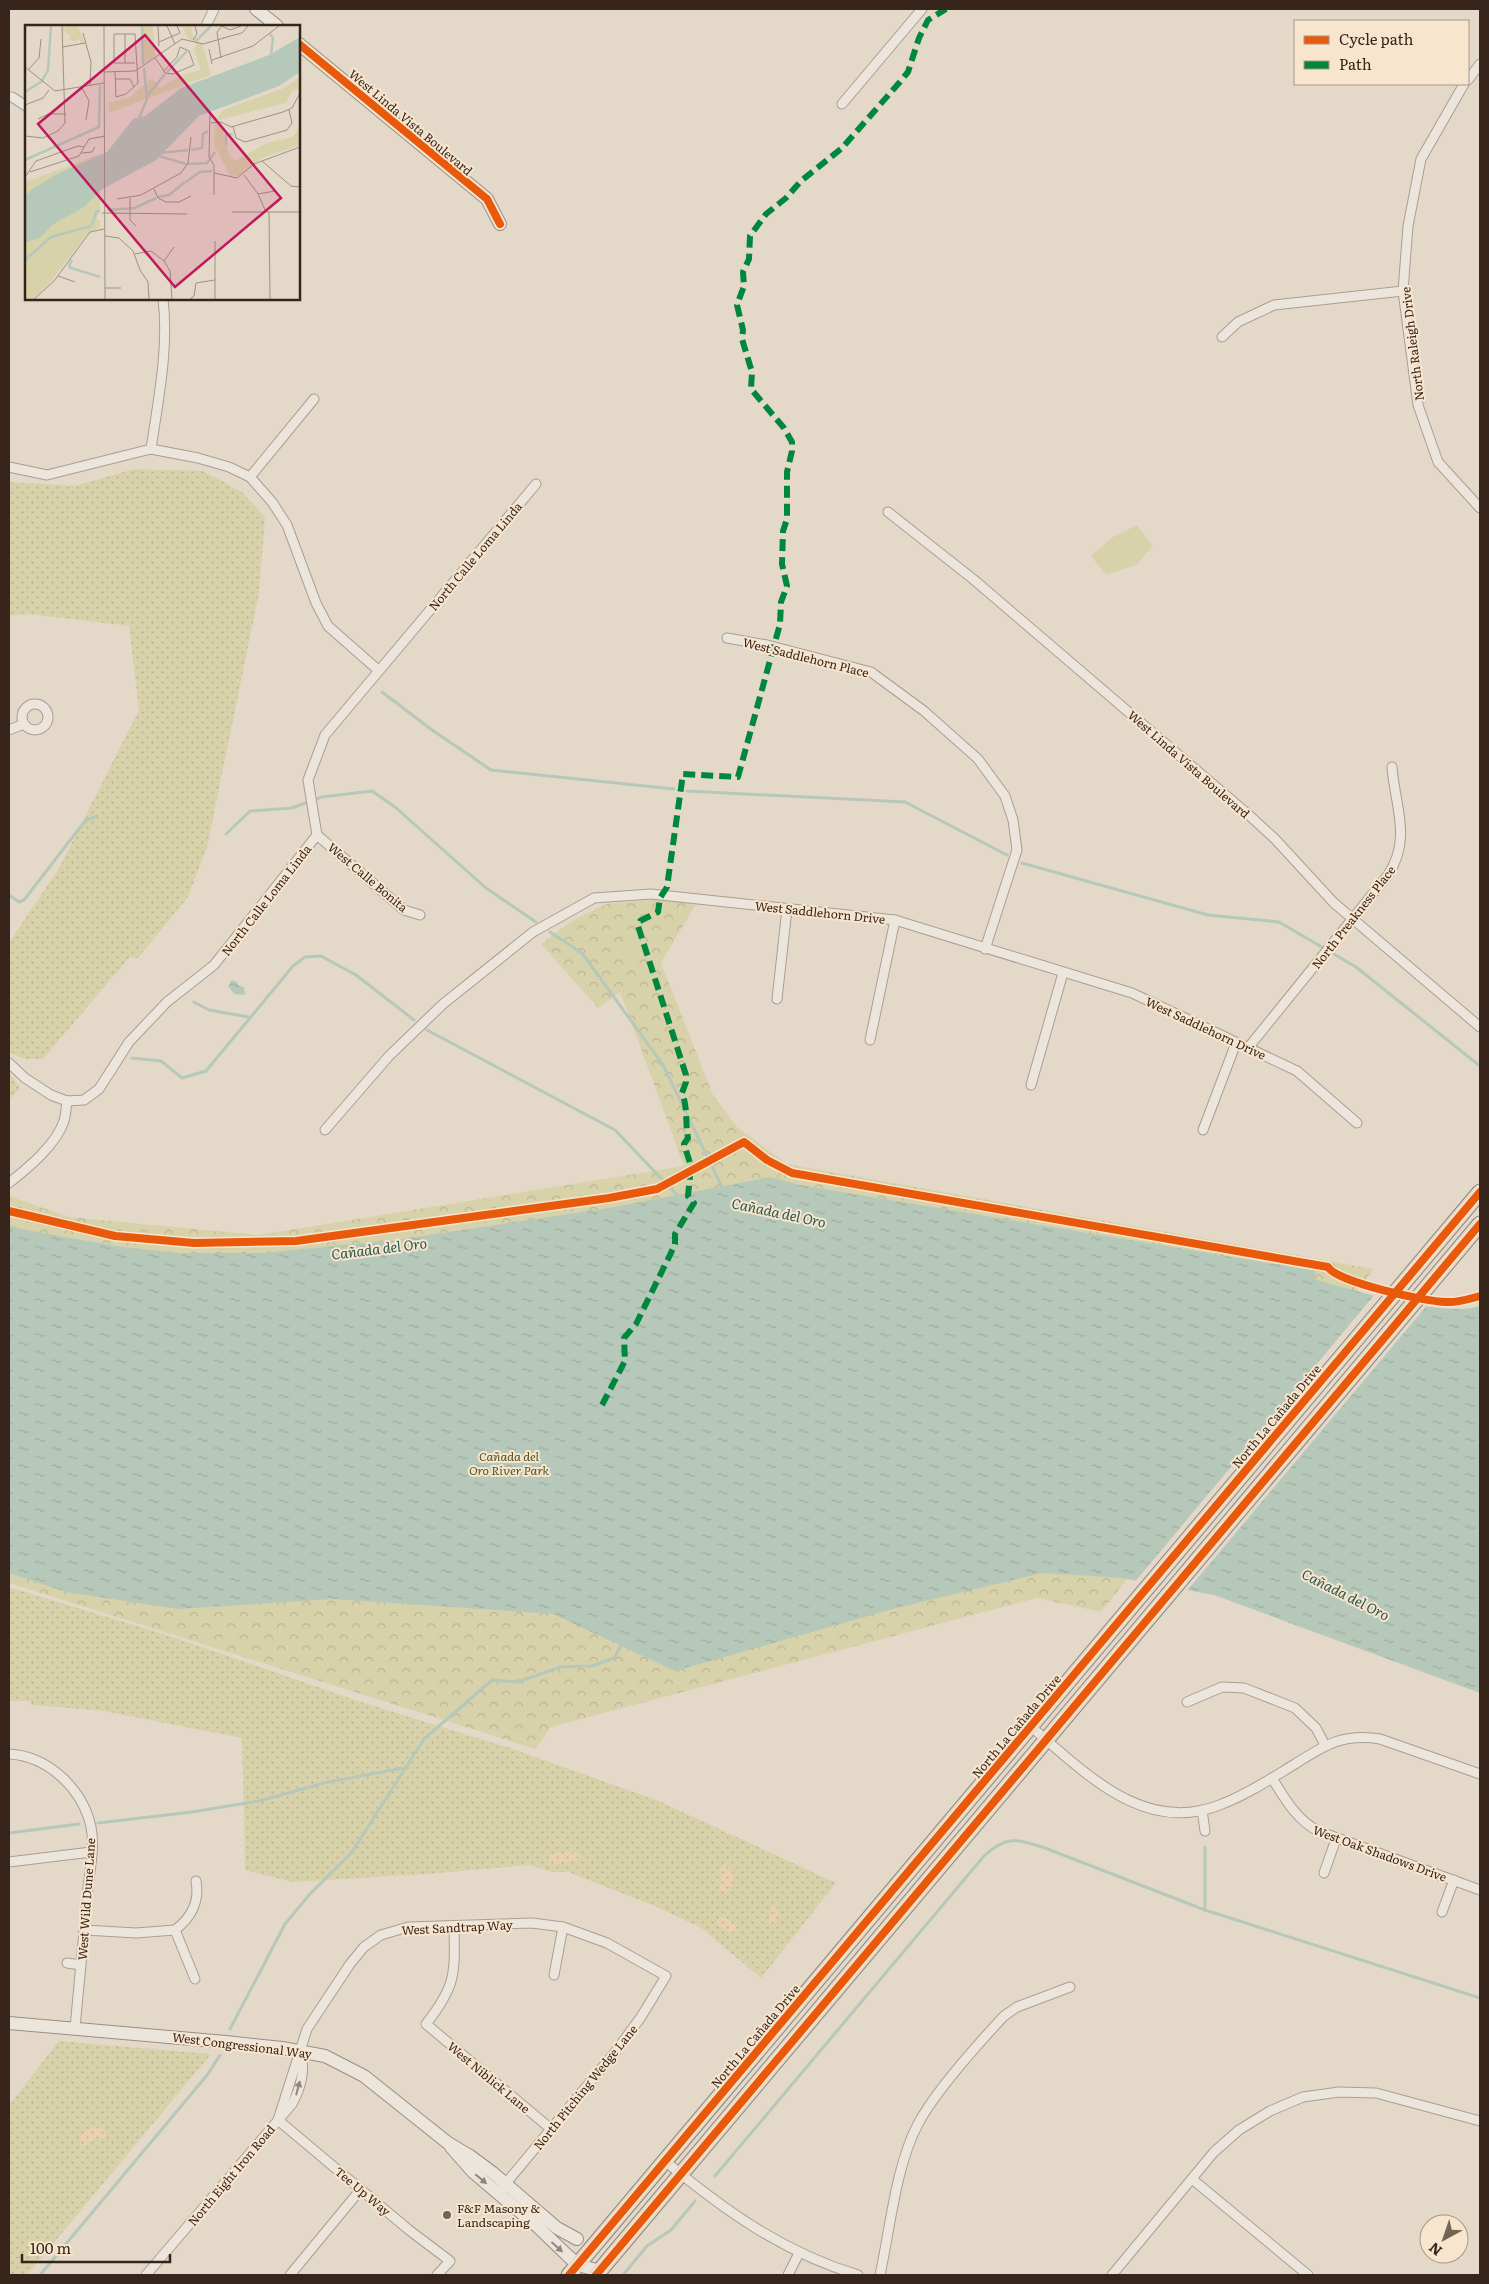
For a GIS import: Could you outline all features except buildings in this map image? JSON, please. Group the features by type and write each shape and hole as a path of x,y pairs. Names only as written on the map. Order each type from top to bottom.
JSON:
{"main road":[{"name":"North La Cañada Drive","path":"574,2270 1480,1192"},
{"path":"598,2273 1480,1224"}],"street":[{"path":"206,25 214,9"},
{"path":"256,9 276,25"},
{"path":"842,104 922,9"},
{"name":"West Linda Vista Boulevard","path":"300,45 487,199 500,224"},
{"path":"1469,79 1480,64"},
{"name":"North Raleigh Drive","path":"1463,85 1421,159 1408,226 1403,291 1418,405 1438,462 1480,508"},
{"path":"12,97 25,105"},
{"path":"1222,337 1238,322 1274,305 1403,291"},
{"path":"151,449 162,361 165,315 163,300"},
{"path":"250,477 314,399"},
{"path":"9,467 47,474 151,449 198,458 229,467 250,477 272,502 287,525 316,603 328,626 378,670"},
{"name":"North Calle Loma Linda","path":"67,1101 84,1100 99,1090 128,1042 167,1002 214,965 317,835 308,780 325,736 378,670 536,484"},
{"name":"West Linda Vista Boulevard","path":"888,512 973,579 1250,816 1275,839 1318,888 1480,1027"},
{"name":"West Saddlehorn Place","path":"727,638 767,645 871,672 924,711 978,759 1005,796 1013,820 1017,850 985,949"},
{"path":"9,730 24,724"},
{"name":"North Preakness Place","path":"1248,1048 1390,872 1400,850 1402,835 1401,818 1395,798 1392,767"},
{"name":"West Calle Bonita","path":"317,835 404,910 420,915"},
{"name":"West Saddlehorn Drive","path":"325,1130 388,1056 443,1004 533,932 594,898 651,894 895,920 1132,993 1297,1071 1357,1123"},
{"path":"777,999 788,909"},
{"path":"870,1040 895,920"},
{"path":"1031,1085 1063,973"},
{"path":"1203,1130 1236,1043"},
{"path":"9,1064 44,1091 67,1101 64,1122 51,1142 33,1164 9,1183"},
{"path":"1187,1702 1222,1687 1244,1688 1295,1708 1316,1728 1325,1745"},
{"path":"1030,1726 1105,1788 1133,1803 1163,1811 1202,1810 1230,1801 1272,1778 1325,1745 1350,1737 1364,1736 1380,1739 1480,1774"},
{"name":"West Wild Dune Lane","path":"9,1754 41,1763 66,1781 77,1792 88,1815 92,1830 92,1852 75,2028"},
{"name":"West Oak Shadows Drive","path":"1272,1778 1300,1819 1318,1831 1480,1890"},
{"path":"1202,1810 1205,1831"},
{"path":"1324,1873 1336,1839"},
{"path":"9,1862 92,1852"},
{"path":"1442,1912 1454,1880"},
{"path":"85,1930 136,1933 175,1930 189,1916 196,1904 199,1892 196,1881"},
{"name":"West Sandtrap Way","path":"300,2051 307,2029 350,1964 370,1942 381,1935 408,1927 532,1923 563,1927 607,1943 666,1976"},
{"name":"West Niblick Lane","path":"454,1927 455,1964 450,1990 444,2002 426,2024 551,2129"},
{"path":"554,1975 563,1927"},
{"path":"175,1930 195,1979"},
{"path":"67,1963 81,1965"},
{"name":"North Pitching Wedge Lane","path":"502,2189 626,2038 666,1976"},
{"path":"880,2275 908,2147 918,2124 936,2096 1004,2016 1017,2007 1070,1987"},
{"name":"West Congressional Way","path":"9,2023 300,2051 325,2056 364,2076 448,2143 470,2156 502,2189 541,2219 562,2223 590,2251 598,2273 574,2270 544,2235 541,2219"},
{"name":"North Eight Iron Road","path":"146,2275 278,2120 300,2051"},
{"path":"1112,2275 1214,2152 1239,2130 1270,2111 1303,2097 1339,2092 1376,2093 1480,2121"},
{"name":"Tee Up Way","path":"278,2120 450,2261 437,2275"},
{"path":"665,2161 738,2217 768,2237 799,2253 858,2275"},
{"path":"1192,2179 1308,2275"},
{"path":"290,2275 362,2189"},
{"path":"788,2275 799,2253"}],"green space":[{"path":"134,469 203,471 242,492 265,517 259,593 207,847 188,897 138,958 130,957 43,1059 24,1059 9,1052 9,943 59,868 139,710 129,626 28,614 9,616 9,482 75,486"},
{"path":"1137,525 1153,546 1136,565 1106,575 1091,556 1113,537"},
{"name":"Cañada del Oro River Park","path":"658,899 696,904 661,963 713,1095 737,1127 787,1164 1374,1269 1101,1612 1037,1598 551,1727 535,1749 9,1583 9,1196 69,1217 259,1235 684,1166 620,992 598,1008 541,944 572,921 606,904"},
{"path":"628,939 640,951 629,963 618,951"},
{"path":"9,1073 20,1088 9,1101"},
{"path":"9,1587 167,1635 358,1701 510,1748 659,1801 836,1883 761,1978 701,1928 657,1907 568,1872 553,1872 529,1865 426,1874 292,1882 245,1870 242,1738 104,1711 32,1705 30,1701 9,1701"},
{"path":"59,2041 211,2054 27,2275 9,2275 9,2105"}],"sand":[{"path":"573,1851 580,1855 577,1861 553,1864 549,1860 551,1854"},
{"path":"724,1865 729,1866 733,1877 733,1884 725,1893 719,1890 722,1879 720,1869"},
{"path":"772,1906 777,1906 779,1913 774,1923 771,1924 768,1921"},
{"path":"720,1917 725,1917 735,1924 737,1930 731,1933 716,1924"},
{"path":"94,2126 104,2130 108,2137 94,2139 84,2146 80,2145 80,2135"}],"water":[{"path":"232,980 237,982 239,986 244,987 245,995 234,994 228,986"},
{"name":"Cañada del Oro River Park","path":"770,1177 800,1185 1316,1271 1314,1279 1374,1296 1422,1306 1465,1309 1480,1306 1480,1693 1214,1595 1122,1578 1042,1573 896,1608 675,1671 553,1614 333,1599 178,1609 66,1592 9,1573 9,1225 21,1229 115,1246 177,1253 263,1253 395,1240 609,1208"}],"pier":[{"path":"1376,1293 1429,1303 1186,1592 1134,1583"}],"waterway":[{"path":"382,692 432,730 491,770 674,789"},
{"path":"226,834 250,811 292,808 322,797 372,791 395,807 486,888 536,922"},
{"path":"687,791 905,802 1007,855"},
{"path":"9,895 19,902 24,900 85,821 97,816"},
{"path":"1022,863 1208,915 1279,922 1356,967 1480,1066"},
{"path":"550,932 582,953 663,1065 723,1189"},
{"path":"132,1058 161,1061 182,1078 206,1071 293,966 305,957 321,956 356,975 414,1020"},
{"path":"194,1002 209,1010 249,1017"},
{"path":"427,1030 615,1130 678,1196"},
{"path":"230,2029 285,1924 309,1895 352,1852 424,1739 492,1680 518,1682 560,1667 592,1666 614,1658 622,1644"},
{"path":"98,1823 192,1812 259,1801 328,1782 404,1768"},
{"path":"9,1833 79,1824"},
{"path":"715,2176 984,1856 992,1849 1006,1842 1027,1842 1205,1910 1480,1998"},
{"path":"1205,1847 1205,1910"},
{"path":"40,2275 208,2074 220,2055"},
{"path":"623,2275 647,2246 671,2230 695,2201"}],"marked path":[{"path":"602,1405 625,1361 624,1338 636,1324 675,1244 675,1234 694,1203 688,1196 691,1166 684,1144 688,1138 685,1104 682,1093 686,1082 686,1075 638,926 640,921 658,912 660,898 667,887 683,774 738,777 780,624 781,602 787,586 782,564 783,531 787,519 787,472 792,442 784,428 751,389 752,372 742,339 743,330 737,305 744,286 743,272 749,259 750,236 766,214 786,198 801,181 842,148 899,83 908,72 919,38 928,20 946,9"}],"cycle path":[{"path":"300,45 487,199 500,224"},
{"path":"9,1211 115,1236 194,1243 296,1241 609,1198 657,1189 744,1142 767,1160 792,1173 1328,1267 1335,1273 1364,1285 1421,1299 1450,1302 1480,1296"},
{"path":"569,2275 1480,1192"},
{"path":"596,2275 1480,1224"}],"place":[{"name":"F&F Masony & Landscaping","path":"447,2215"}],"water label":[{"name":"Cañada del Oro","path":"779,1212"},
{"name":"Cañada del Oro","path":"379,1248"},
{"name":"Cañada del Oro","path":"1346,1594"}]}
